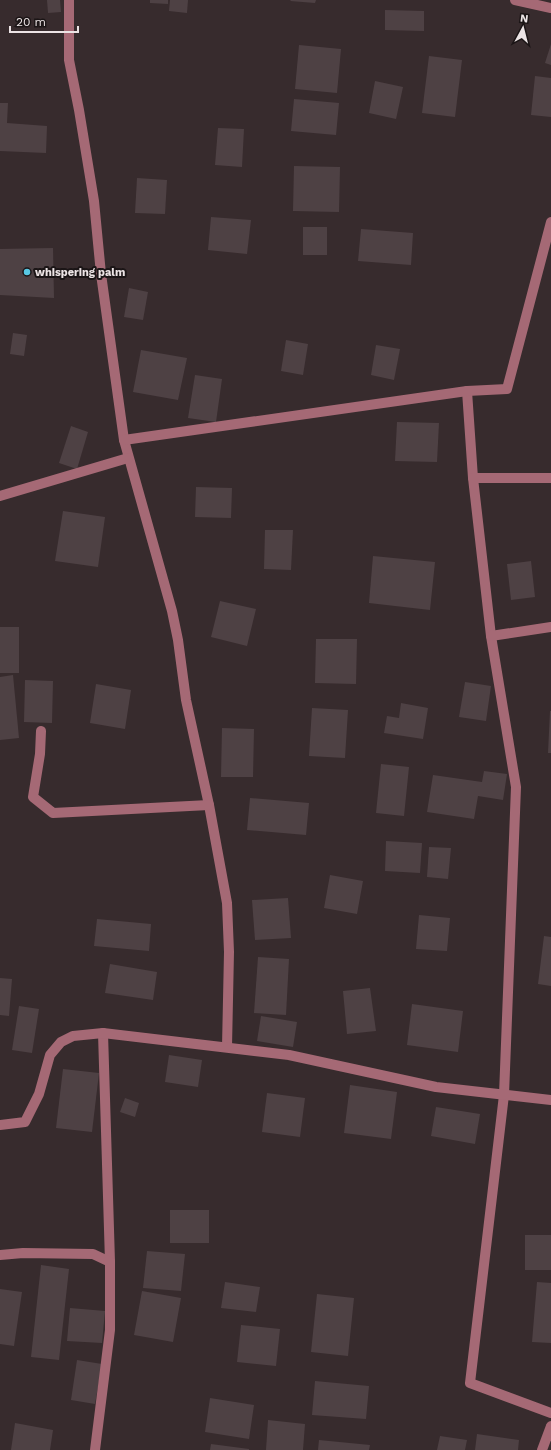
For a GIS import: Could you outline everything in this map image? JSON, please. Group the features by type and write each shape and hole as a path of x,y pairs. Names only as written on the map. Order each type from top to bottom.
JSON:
{"street":[{"path":"69,0 69,60 94,201 101,274 124,440 172,611 178,640 186,700 209,805 227,903 229,952 227,1047"},
{"path":"515,0 551,8"},
{"path":"124,440 467,391 507,388 551,222"},
{"path":"467,391 473,478 491,636 516,787 504,1095 470,1383 551,1413"},
{"path":"0,496 128,458"},
{"path":"473,478 551,478"},
{"path":"491,636 551,628"},
{"path":"41,731 40,754 34,797 53,813 209,805"},
{"path":"0,1124 25,1122 39,1094 50,1055 61,1042 73,1036 103,1033 289,1055 436,1087 551,1100"},
{"path":"96,1450 110,1330 110,1262 103,1033"},
{"path":"0,1255 23,1253 93,1254 110,1262"},
{"path":"542,1450 551,1426"}],"building":[{"path":"47,0 60,0 61,12 48,13"},
{"path":"150,0 168,0 168,4 150,3"},
{"path":"170,0 188,0 187,13 169,11"},
{"path":"316,0 315,3 290,1"},
{"path":"385,10 424,11 424,31 385,30"},
{"path":"551,44 551,65 545,63"},
{"path":"299,45 341,49 337,93 295,89"},
{"path":"429,56 462,60 455,117 422,113"},
{"path":"535,76 551,78 551,117 531,115"},
{"path":"375,81 403,87 396,119 369,113"},
{"path":"294,99 339,103 336,135 291,131"},
{"path":"0,103 8,103 7,123 47,126 46,153 0,151"},
{"path":"218,128 244,129 242,167 215,165"},
{"path":"294,166 340,167 339,212 293,211"},
{"path":"137,178 167,180 165,214 135,213"},
{"path":"211,217 251,220 247,254 208,250"},
{"path":"303,227 327,227 327,255 303,255"},
{"path":"361,229 413,233 411,265 358,261"},
{"name":"whispering palm","path":"53,248 54,298 0,295 0,249"},
{"path":"129,288 148,292 143,320 124,317"},
{"path":"13,333 27,335 24,356 10,354"},
{"path":"286,340 308,344 303,375 281,371"},
{"path":"376,345 400,349 394,380 371,375"},
{"path":"141,350 187,358 178,400 133,392"},
{"path":"195,375 222,379 216,422 188,418"},
{"path":"397,422 439,423 437,462 395,461"},
{"path":"71,426 88,432 77,469 59,463"},
{"path":"196,487 232,488 231,518 195,517"},
{"path":"63,511 105,517 98,567 55,561"},
{"path":"265,530 293,530 291,570 264,569"},
{"path":"373,556 435,562 430,610 369,603"},
{"path":"531,561 535,597 511,600 507,564"},
{"path":"220,601 256,609 247,646 211,637"},
{"path":"0,627 19,627 19,673 0,673"},
{"path":"316,639 357,639 356,684 315,683"},
{"path":"13,675 19,738 0,740 0,677"},
{"path":"25,680 53,681 52,723 24,722"},
{"path":"465,682 491,686 486,721 459,717"},
{"path":"96,684 131,690 125,729 90,723"},
{"path":"401,703 428,708 423,739 384,733 387,716 399,718"},
{"path":"312,708 348,710 345,758 309,756"},
{"path":"550,711 551,753 548,753"},
{"path":"222,728 254,729 253,777 221,777"},
{"path":"381,764 409,767 404,816 376,813"},
{"path":"484,771 507,774 503,800 478,796 474,819 427,812 433,775 482,782"},
{"path":"250,798 309,803 306,835 247,830"},
{"path":"386,841 422,843 420,873 385,871"},
{"path":"429,847 451,848 448,879 427,877"},
{"path":"330,875 363,881 357,914 324,908"},
{"path":"288,898 291,938 255,940 252,900"},
{"path":"419,915 450,918 447,951 416,949"},
{"path":"97,919 151,924 149,951 94,946"},
{"path":"544,936 551,937 551,986 538,984"},
{"path":"258,957 289,959 286,1015 254,1013"},
{"path":"110,964 157,972 153,1000 105,993"},
{"path":"0,978 12,979 9,1016 0,1015"},
{"path":"370,988 376,1031 347,1034 343,991"},
{"path":"412,1004 463,1011 458,1052 407,1045"},
{"path":"19,1006 39,1009 32,1053 12,1050"},
{"path":"261,1016 297,1022 293,1047 257,1041"},
{"path":"169,1055 202,1060 198,1087 165,1082"},
{"path":"63,1069 99,1073 92,1132 56,1128"},
{"path":"350,1085 397,1092 391,1139 344,1133"},
{"path":"267,1093 305,1098 300,1137 262,1132"},
{"path":"125,1098 139,1103 135,1117 120,1112"},
{"path":"436,1107 480,1114 475,1144 431,1136"},
{"path":"170,1210 209,1210 209,1243 170,1243"},
{"path":"525,1235 551,1235 551,1270 525,1270"},
{"path":"147,1251 185,1254 181,1291 143,1288"},
{"path":"41,1265 69,1269 59,1360 31,1357"},
{"path":"225,1282 260,1287 256,1312 221,1308"},
{"path":"537,1282 551,1283 551,1343 532,1342"},
{"path":"0,1289 22,1292 14,1346 0,1344"},
{"path":"142,1291 181,1298 173,1342 134,1335"},
{"path":"317,1294 354,1298 348,1356 311,1352"},
{"path":"70,1308 105,1311 102,1343 67,1341"},
{"path":"241,1325 280,1329 276,1366 237,1362"},
{"path":"77,1360 102,1364 95,1404 71,1400"},
{"path":"315,1381 369,1386 366,1419 312,1415"},
{"path":"210,1398 254,1405 249,1439 205,1432"},
{"path":"268,1420 305,1424 303,1450 266,1450"},
{"path":"15,1423 53,1430 50,1450 11,1450"},
{"path":"477,1434 519,1440 518,1450 475,1450"},
{"path":"440,1436 467,1440 465,1450 437,1450"},
{"path":"319,1440 370,1445 369,1450 318,1450"},
{"path":"211,1444 249,1449 249,1450 210,1450"}],"place":[{"name":"whispering palm","path":"27,272"}]}
